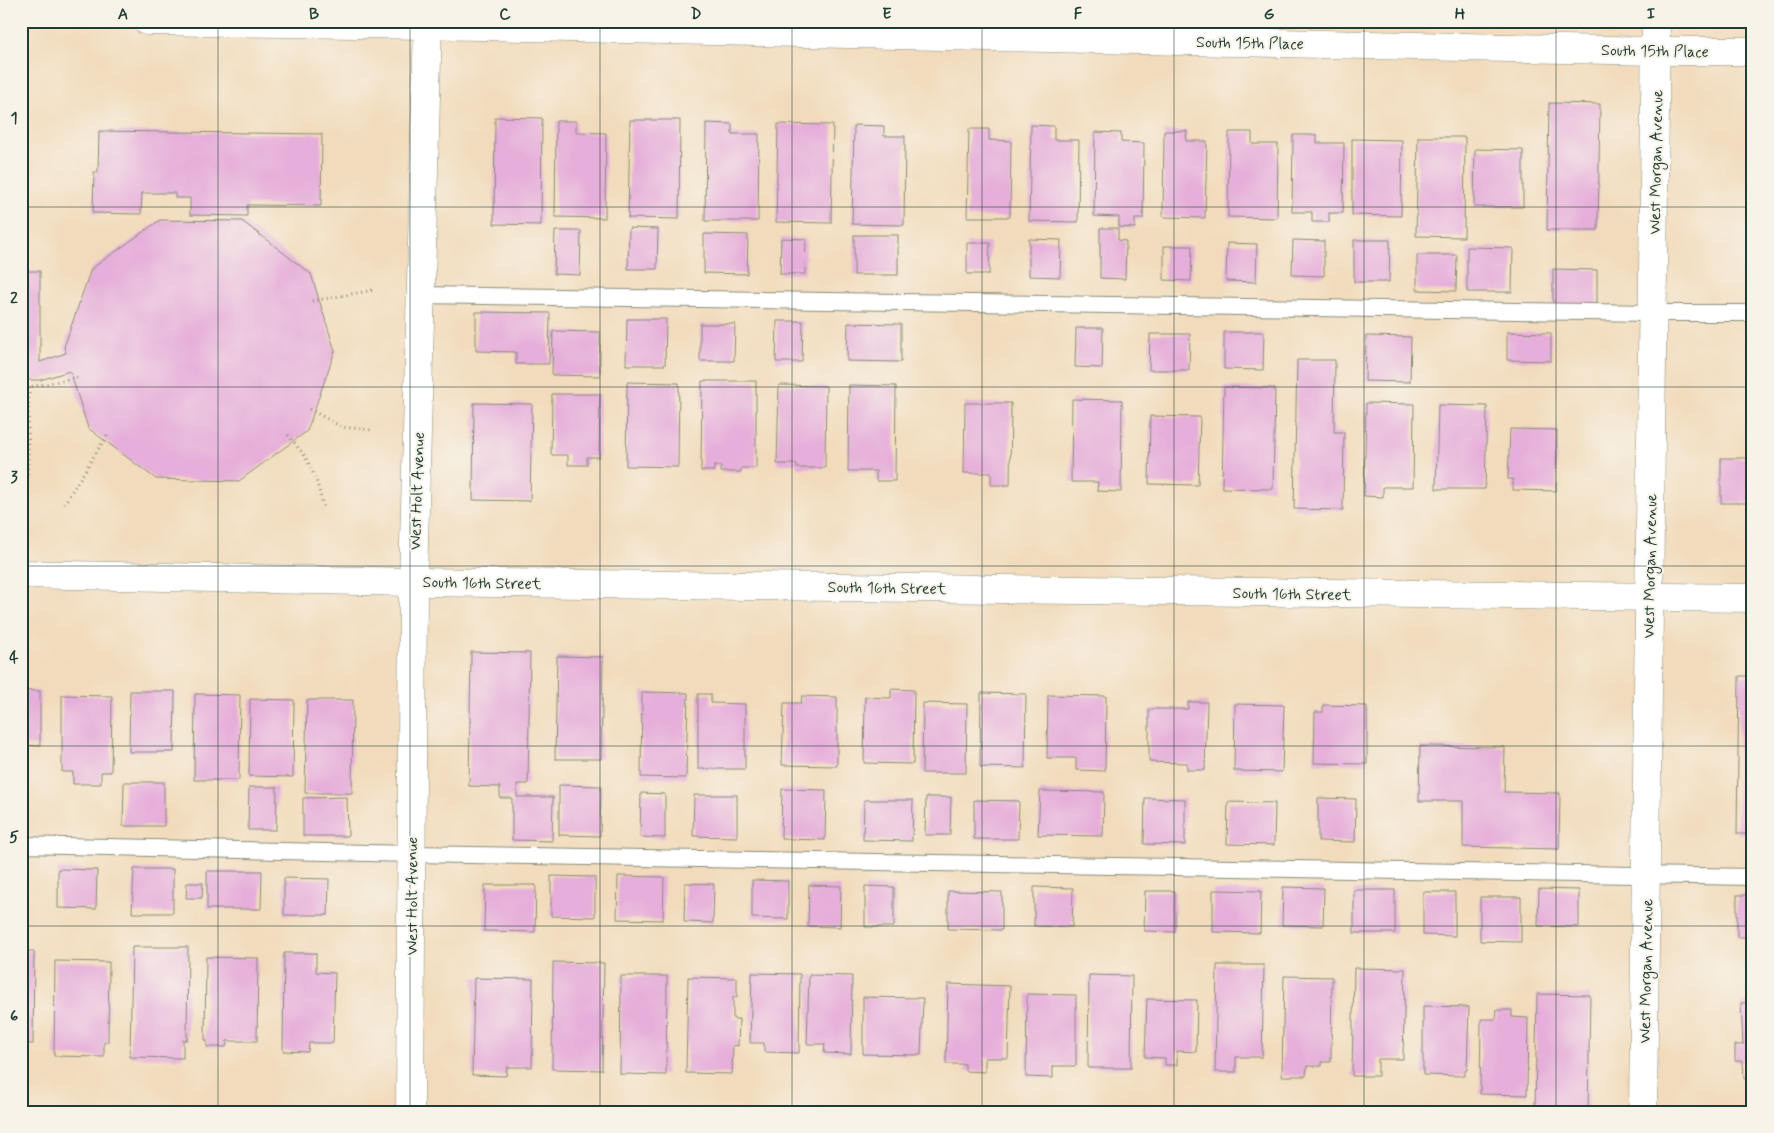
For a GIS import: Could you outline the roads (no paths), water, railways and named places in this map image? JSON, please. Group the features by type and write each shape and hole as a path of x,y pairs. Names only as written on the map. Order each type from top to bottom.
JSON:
{"street":[{"name":"South 15th Place","path":"147,21 428,23 1753,52"},
{"name":"West Morgan Avenue","path":"1643,1112 1656,21"},
{"name":"West Holt Avenue","path":"410,1112 413,582 428,23"},
{"name":"South 16th Street","path":"21,574 413,582 1753,598"}],"lane":[{"path":"421,295 1753,314"},
{"path":"21,846 1753,877"}]}
